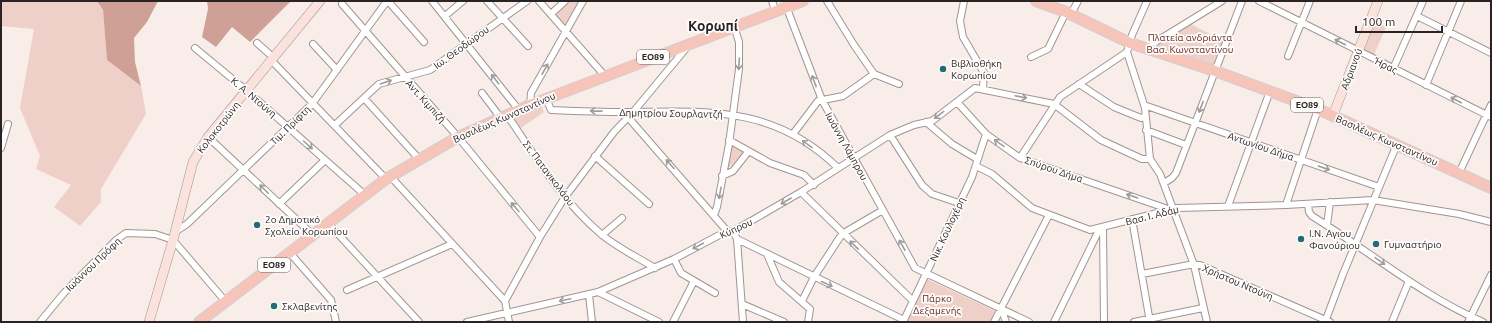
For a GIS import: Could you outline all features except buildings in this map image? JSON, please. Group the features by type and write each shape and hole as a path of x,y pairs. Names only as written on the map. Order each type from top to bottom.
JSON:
{"main road":[{"name":"Βασιλέως Κωνσταντίνου","path":"200,322 365,195 419,159 458,137 546,98 734,26 774,6 786,6 803,1"},
{"name":"Βασιλέως Κωνσταντίνου","path":"1036,1 1069,14 1128,47 1150,50 1215,71 1318,109 1491,188"}],"street":[{"name":"Κολοκοτρώνη","path":"149,322 174,236 192,162 208,137 273,60 320,1"},
{"path":"388,1 424,42"},
{"name":"Τιμ. Πρίφτη","path":"174,236 312,104 388,1"},
{"path":"432,1 518,110"},
{"path":"445,16 463,1"},
{"path":"487,1 528,46"},
{"name":"Ιω. Θεοδώρου","path":"334,125 379,84 430,70 527,1"},
{"path":"540,1 605,76"},
{"path":"551,14 565,1"},
{"path":"530,105 531,93 583,1"},
{"path":"827,1 874,74 899,84"},
{"path":"964,1 960,21 963,37 984,72 983,88 1054,104 1100,140 1142,159 1150,159"},
{"path":"1031,57 1048,49 1078,1"},
{"path":"1147,1 1128,47 1144,105 1150,159 1164,182 1170,209 1194,264 1207,322"},
{"path":"1150,50 1152,45 1157,41 1221,1"},
{"path":"1164,182 1176,174 1186,144 1242,1"},
{"name":"Ήρας","path":"1259,1 1488,116"},
{"path":"1288,56 1310,1"},
{"name":"Αδριανού","path":"1333,115 1378,1"},
{"path":"1393,69 1423,1"},
{"path":"1426,85 1461,1"},
{"name":"Αντ. Κιμπιζή","path":"342,4 364,32 458,137 540,237"},
{"name":"Ιωάννη Λάμπρου","path":"786,6 822,100 915,268 1029,322"},
{"path":"1416,16 1491,54"},
{"path":"714,215 717,207 729,140 740,50 734,26"},
{"path":"505,301 540,237 565,197 626,114 634,111 691,42"},
{"path":"257,43 312,104 389,178 505,301 509,322"},
{"path":"313,44 337,70"},
{"path":"1020,158 1060,96 1079,84 1128,47"},
{"name":"Κ. Α. Ντούνη","path":"195,48 247,91 365,195"},
{"path":"792,134 810,110 822,100 843,96 874,74"},
{"path":"1079,84 1114,107 1141,118 1145,117"},
{"name":"Κύπρου","path":"467,322 589,295 655,268 730,231 814,185 890,135 914,125 932,121 973,89 983,88"},
{"path":"1228,206 1270,91"},
{"name":"Στ. Πατανικολάου","path":"482,93 503,116 565,197 602,235 655,268"},
{"path":"364,98 419,159"},
{"name":"Δημητρίου Σουρλαντζή","path":"546,98 551,110 626,114"},
{"name":"Σπύρου Δήμα","path":"957,102 986,134 1020,158 1170,209"},
{"name":"Αντωνίου Δήμα","path":"1144,105 1378,187"},
{"path":"1459,173 1488,116 1491,105"},
{"path":"1286,205 1318,109"},
{"name":"Δημητρίου Σουρλαντζή","path":"634,111 685,111 733,114 750,118 792,134 827,158 838,168"},
{"path":"626,114 714,215 737,239 903,321"},
{"path":"926,122 952,144 977,159"},
{"path":"1,148 8,124"},
{"path":"1146,130 1186,144"},
{"name":"Νικ. Κουλοχέρη","path":"903,321 976,166 986,134"},
{"path":"890,135 922,185 932,194 959,203"},
{"path":"208,137 313,235"},
{"path":"729,140 770,163 804,175 814,185"},
{"path":"1327,321 1355,244 1397,144"},
{"path":"722,176 733,171 748,152"},
{"path":"595,156 649,204"},
{"path":"279,204 325,160"},
{"name":"Βασ. Ι. Αδάμ","path":"976,166 992,174 1029,207 1088,229 1101,228 1170,209 1373,200 1459,214 1491,222"},
{"path":"801,192 842,234 913,301"},
{"path":"1327,225 1330,202"},
{"path":"1308,204 1310,214 1409,281 1469,319 1483,322"},
{"path":"802,301 814,277 842,234 882,210"},
{"path":"994,322 1049,215"},
{"path":"602,235 622,218"},
{"path":"1132,219 1150,320"},
{"path":"328,223 376,277 419,322"},
{"path":"1054,322 1101,228"},
{"path":"1101,228 1104,322"},
{"name":"Ιωάννου Πρόφη","path":"40,322 64,293 116,240 126,233 174,236"},
{"path":"174,236 226,302"},
{"path":"737,239 743,322"},
{"path":"347,290 452,244"},
{"path":"290,253 331,300 336,322"},
{"path":"767,254 779,282 802,301 811,311 808,322"},
{"path":"674,259 681,273 715,293"},
{"name":"Χρήστου Ντούνη","path":"1142,274 1194,264 1207,268 1327,321"},
{"path":"1469,319 1491,275"},
{"path":"672,322 694,281"},
{"path":"1392,322 1409,281"},
{"path":"598,292 659,322"},
{"path":"589,295 592,322"},
{"path":"742,304 784,322"},
{"path":"1001,308 1006,322"},
{"path":"1134,322 1150,320 1203,308"}],"green space":[{"path":"1,1 97,1 103,10 107,60 141,86 146,114 101,189 101,202 80,226 54,207 71,185 36,169 40,156 20,108 34,29 1,26"},
{"path":"565,1 581,1 563,27 551,14"},
{"path":"1372,21 1386,27 1374,55 1361,50"},
{"name":"Πλατεία ανδριάντα Βασ. Κωνσταντίνου","path":"1189,23 1223,41 1212,68 1155,47 1157,43"},
{"path":"541,105 544,112 518,130 510,117"},
{"path":"729,144 745,153 723,173"},
{"name":"Πάρκο Δεξαμενής","path":"927,279 995,311 990,322 907,322"}],"shaded area":[{"path":"97,1 158,1 147,22 134,38 135,62 141,86 107,60 103,10"},
{"path":"207,1 291,1 250,42 232,27 216,47 202,37 208,9"}],"place":[{"name":"Βιβλιοθήκη Κορωπίου","path":"943,69"},
{"name":"2ο Δημοτικό Σχολείο Κορωπίου","path":"257,225"},
{"name":"Ι.Ν. Αγιου Φανούριου","path":"1301,239"},
{"name":"Γυμναστήριο","path":"1376,244"},
{"name":"Σκλαβενίτης","path":"274,306"}],"district":[{"name":"Κορωπί","path":"713,26"}]}
